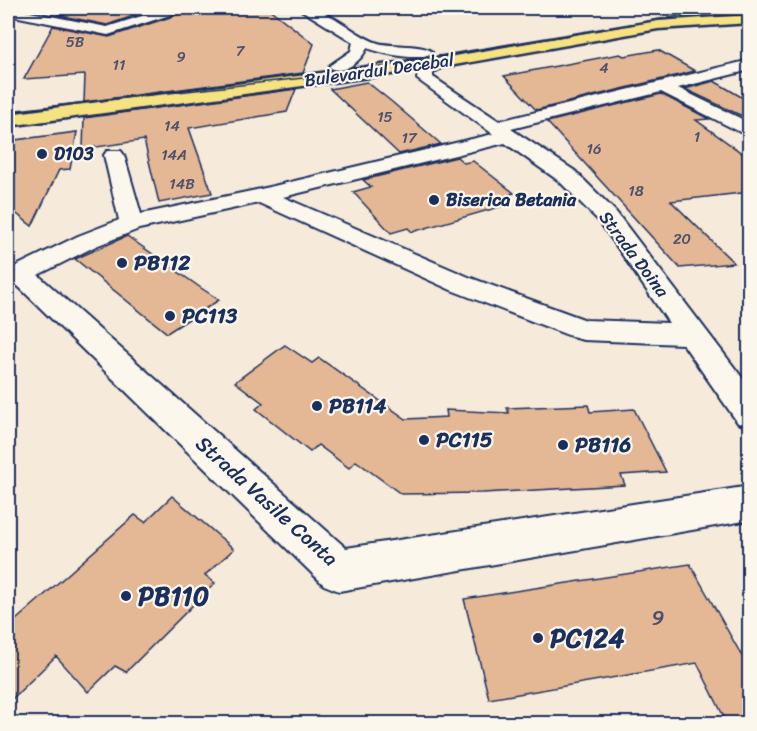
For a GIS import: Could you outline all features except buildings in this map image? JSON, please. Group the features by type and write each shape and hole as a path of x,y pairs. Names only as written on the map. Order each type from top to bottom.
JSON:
{"main road":[{"name":"Bulevardul Decebal","path":"79,94 434,57 651,11"},
{"name":"Bulevardul Decebal","path":"8,120 658,25 750,19"}],"street":[{"path":"8,8 108,31 178,8"},
{"path":"304,8 320,14 360,40 393,50 434,57"},
{"path":"8,22 21,10"},
{"path":"337,66 358,54 361,49 360,40"},
{"name":"Strada Doina","path":"434,57 425,71 425,79 567,176 608,217 750,414"},
{"name":"Strada Vasile Conta","path":"750,65 261,196 132,223 87,241 14,277 339,570 750,503"},
{"path":"664,87 750,131"},
{"path":"114,155 132,223"},
{"path":"261,196 461,284 583,330 692,334"}],"tram line":[{"path":"8,111 321,76 427,60 724,8"}],"place":[{"name":"D103","path":"42,154"},
{"name":"Biserica Betania","path":"434,200"},
{"name":"PB112","path":"122,263"},
{"name":"PC113","path":"170,316"},
{"name":"PB114","path":"317,406"},
{"name":"PC115","path":"424,440"},
{"name":"PB116","path":"563,445"},
{"name":"PB110","path":"126,596"},
{"name":"PC124","path":"538,638"}]}
